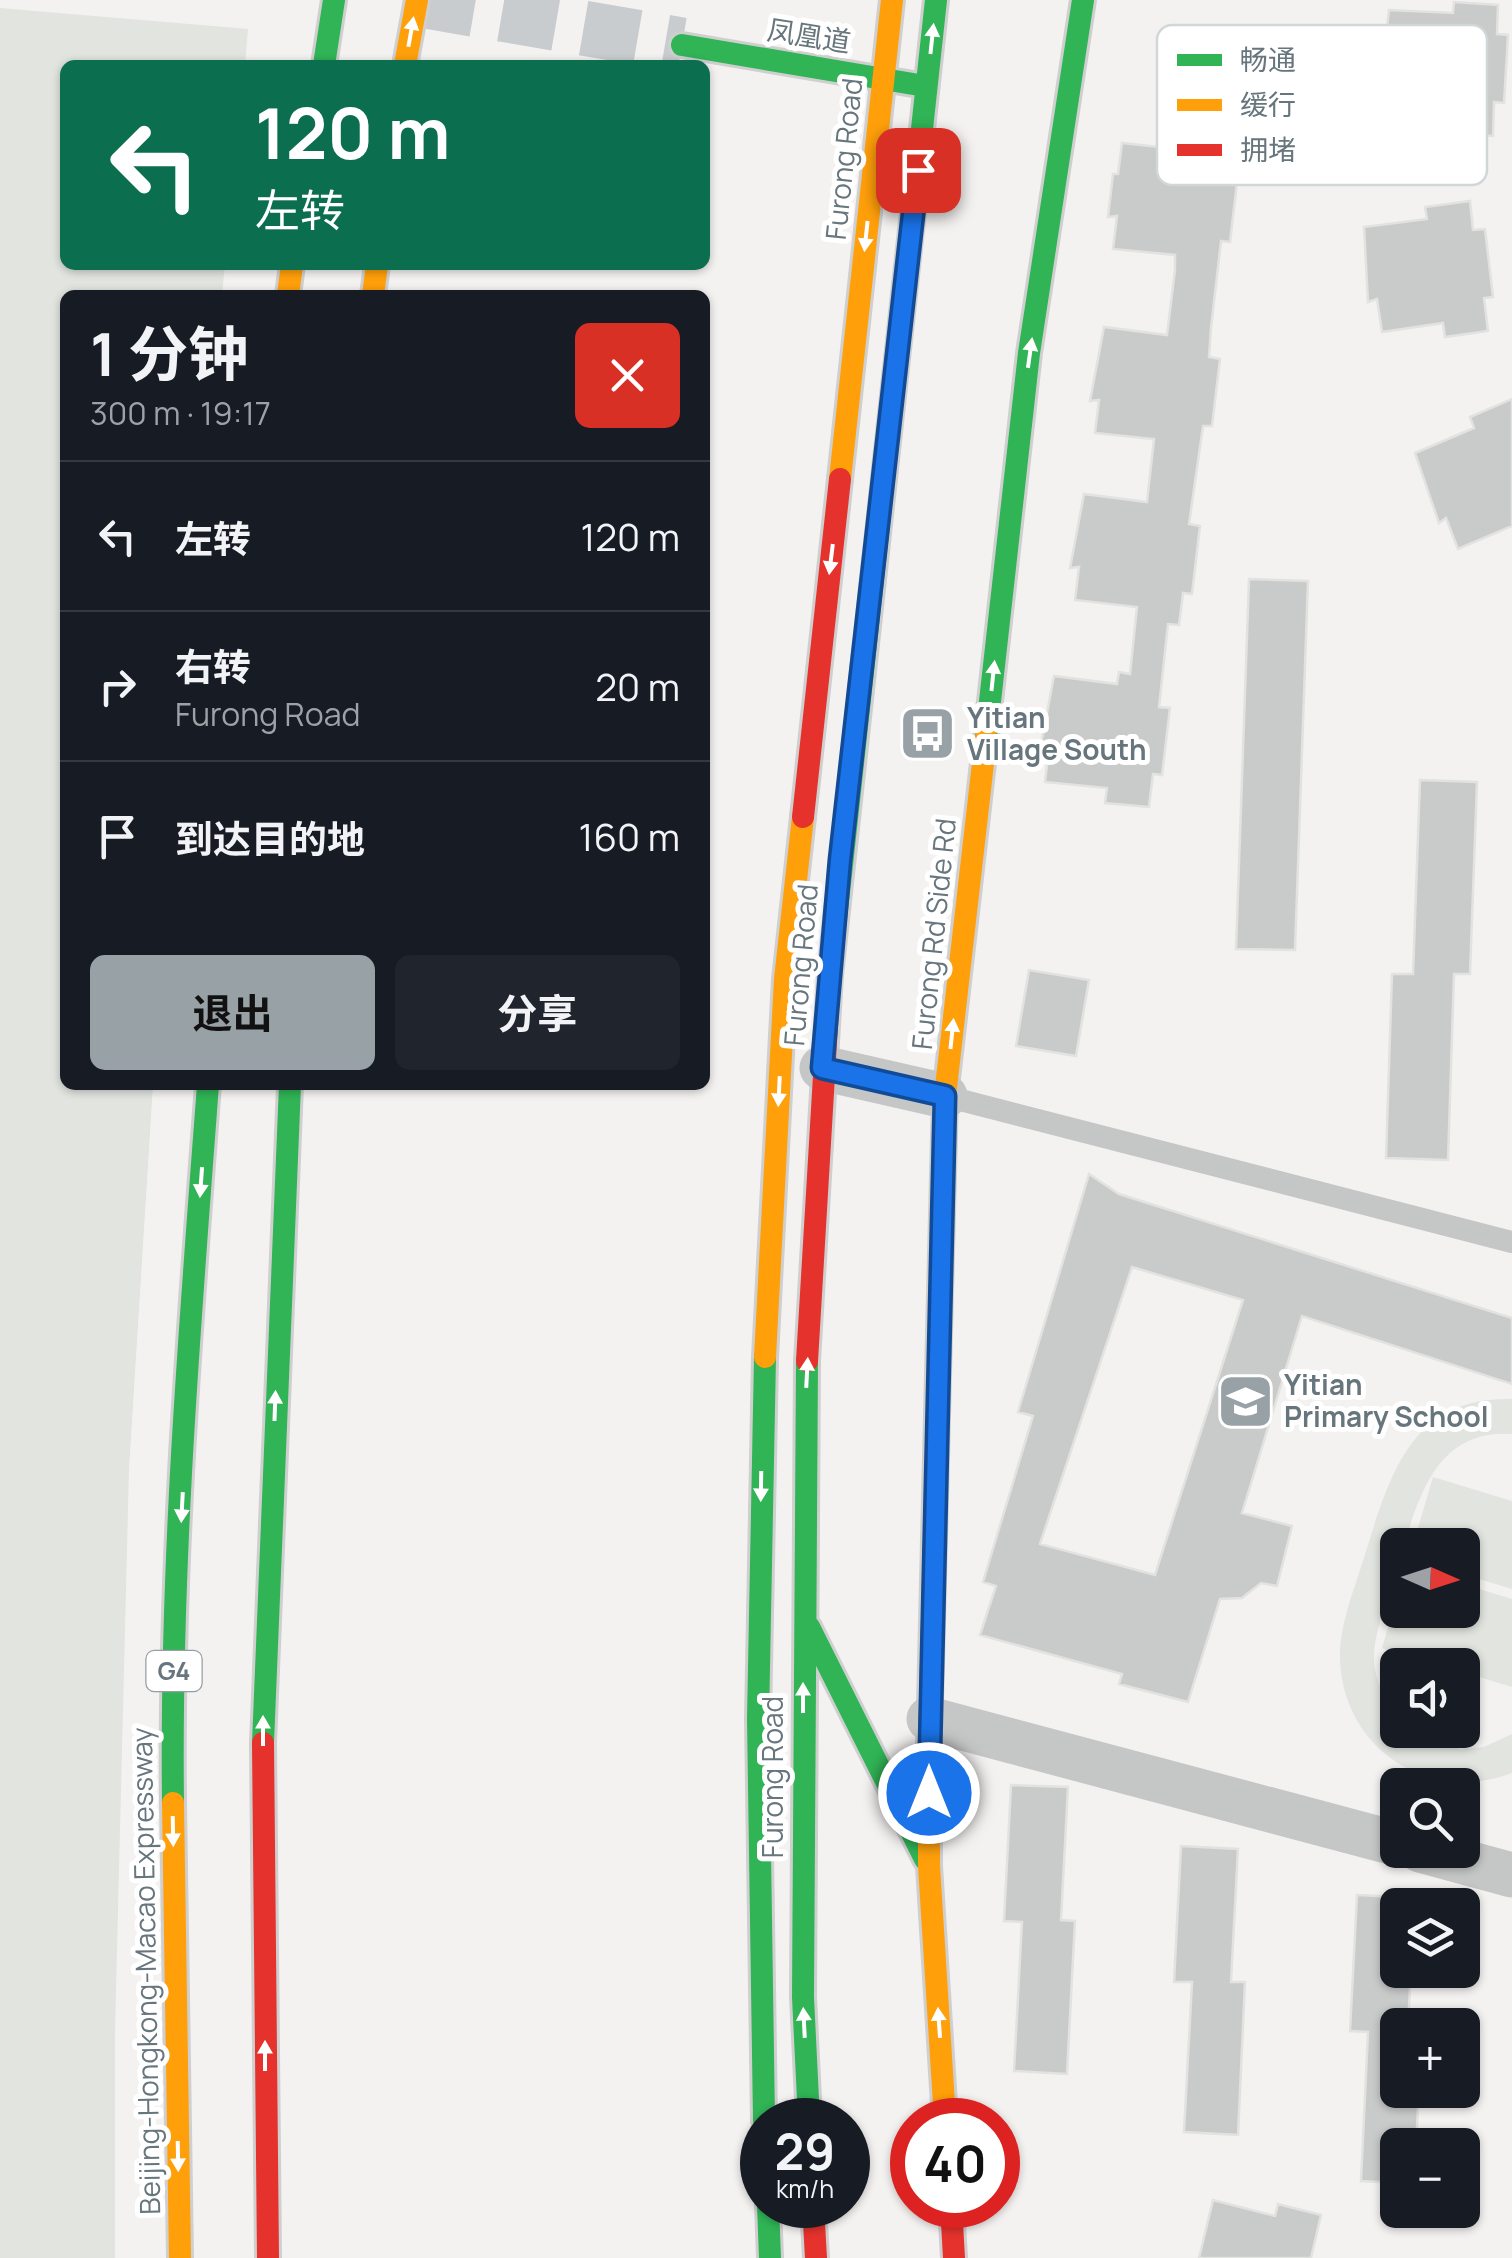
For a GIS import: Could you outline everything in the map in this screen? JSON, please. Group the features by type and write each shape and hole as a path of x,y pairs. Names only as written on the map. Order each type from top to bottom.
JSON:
{"main road":[{"path":"325,60 334,0"},
{"path":"406,60 417,0"},
{"name":"Furong Road","path":"764,2098 758,1718 762,1414 784,978 892,0"},
{"name":"Furong Road","path":"808,2098 803,1998 804,1426 822,1068 840,860 936,0"},
{"name":"Furong Rd Side Rd","path":"944,2098 929,1866 928,1719 945,1096 1029,353 1082,0"},
{"name":"凤凰道","path":"682,45 927,86"},
{"name":"Beijing-Hongkong-Macao Expressway","path":"180,2258 172,1726 192,1311 208,1090"},
{"path":"268,2258 263,1701 290,1090"},
{"path":"803,1613 929,1866"},
{"path":"769,2228 770,2258"},
{"path":"814,2228 816,2258"},
{"path":"952,2228 954,2258"}],"street":[{"path":"822,1068 945,1096"},
{"path":"928,1719 1380,1839"},
{"path":"1480,1866 1512,1875"}],"lane":[{"path":"945,1096 1512,1242"}],"shaded area":[{"path":"0,8 248,29 245,60 60,60 60,270 224,270 222,290 60,290 60,1090 153,1090 129,1469 115,2031 115,2258 0,2258"},
{"path":"1512,1399 1512,1434 1488,1435 1451,1452 1427,1484 1410,1528 1380,1528 1380,1624 1374,1667 1380,1685 1380,1748 1480,1748 1512,1734 1512,1773 1481,1781 1480,1768 1408,1768 1396,1762 1374,1743 1356,1719 1345,1691 1340,1659 1349,1603 1398,1466 1429,1425 1451,1410 1479,1401"},
{"path":"1433,1477 1512,1501 1512,1589 1480,1579 1480,1528 1418,1528"},
{"path":"1480,1589 1512,1599 1512,1687 1480,1677 1480,1648 1382,1648 1388,1628 1480,1628"}],"building":[{"path":"1454,2 1498,5 1497,34 1508,35 1504,103 1494,102 1493,136 1487,136 1487,25 1387,25 1389,10 1453,13"},
{"path":"1122,143 1157,147 1157,185 1237,185 1230,242 1221,241 1211,328 1209,357 1220,359 1212,426 1203,426 1189,524 1200,526 1192,594 1183,593 1179,625 1168,624 1159,707 1170,708 1162,775 1153,774 1149,807 1105,803 1107,788 1045,782 1049,749 1040,750 1054,676 1117,684 1119,672 1130,674 1137,607 1075,600 1079,567 1070,568 1084,494 1147,502 1154,439 1095,433 1099,400 1090,401 1104,327 1167,335 1175,255 1113,249 1117,216 1108,217 1113,174 1118,174"},
{"path":"1470,201 1473,230 1485,229 1493,297 1484,298 1488,331 1445,337 1443,323 1382,332 1377,299 1368,302 1364,227 1427,219 1425,207"},
{"path":"1512,399 1512,526 1458,549 1446,518 1439,523 1415,453 1474,428 1470,417"},
{"path":"1249,579 1308,581 1295,950 1236,949"},
{"path":"1420,780 1477,782 1470,974 1454,974 1448,1160 1386,1158 1392,974 1413,974"},
{"path":"1029,970 1089,980 1076,1056 1016,1046"},
{"path":"1089,1174 1119,1194 1512,1318 1512,1384 1302,1316 1242,1513 1292,1526 1277,1586 1261,1583 1242,1598 1220,1599 1188,1702 1119,1684 1122,1674 980,1635 996,1586 983,1582 1033,1416 1018,1412","holes":["1132,1267 1243,1300 1155,1575 1040,1544"]},
{"path":"1011,1785 1068,1787 1061,1920 1075,1921 1067,2074 1014,2071 1022,1922 1004,1921"},
{"path":"1181,1846 1238,1849 1231,1982 1245,1982 1238,2135 1184,2132 1192,1982 1174,1982"},
{"path":"1357,1895 1380,1896 1380,1988 1410,1988 1409,2008 1380,2008 1380,2108 1418,2108 1417,2128 1380,2128 1380,2182 1361,2181 1368,2032 1350,2031"},
{"path":"1213,2200 1275,2216 1278,2204 1321,2215 1311,2258 1199,2258"}],"tunnel":[{"path":"420,0 682,45"}],"traffic: fast":[{"path":"325,60 334,0"},
{"path":"830,975 936,0"},
{"path":"986,737 1029,353 1083,0"},
{"path":"682,45 919,85"},
{"path":"173,1803 178,1534 208,1090"},
{"path":"263,1743 290,1090"},
{"path":"764,2098 758,1719 765,1357"},
{"path":"807,1361 803,1997 808,2098"},
{"path":"809,1627 925,1859"},
{"path":"769,2228 770,2258"}],"traffic: slow":[{"path":"406,60 417,0"},
{"path":"840,479 892,0"},
{"path":"289,290 291,270"},
{"path":"374,290 376,270"},
{"path":"939,1333 945,1096 986,737"},
{"path":"765,1357 785,979 803,817"},
{"path":"929,1745 929,1866 944,2098"},
{"path":"173,1803 180,2258"}],"traffic: jam":[{"path":"803,817 840,479"},
{"path":"807,1361 830,975"},
{"path":"929,1745 939,1333"},
{"path":"263,1743 268,2258"},
{"path":"814,2228 816,2258"},
{"path":"952,2228 954,2258"}],"place":[{"name":"Yitian Village South","path":"928,734"},
{"name":"Yitian Primary School","path":"1245,1401"}],"route":[{"path":"918,170 840,860 822,1068 945,1096 929,1793"}]}
